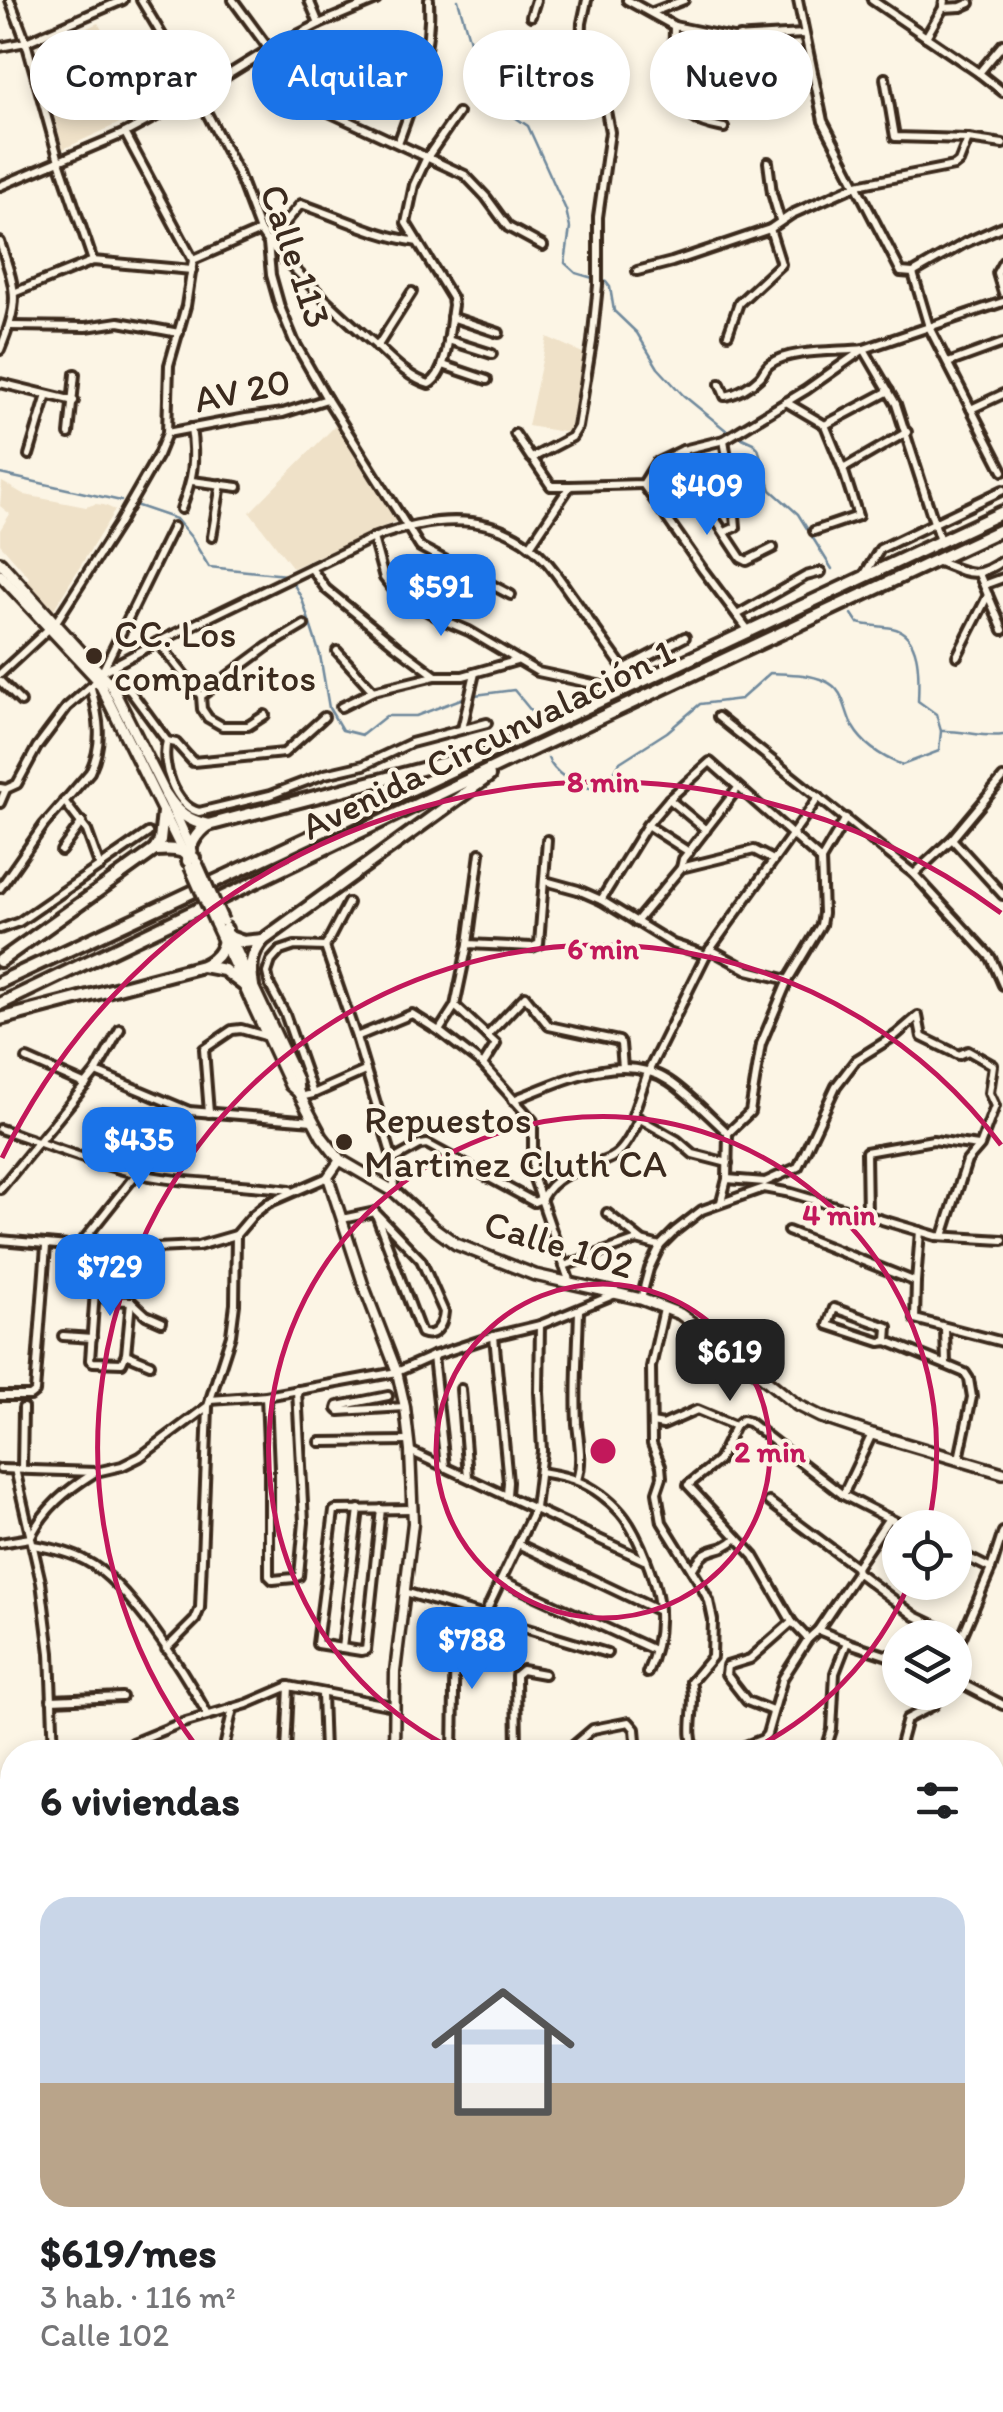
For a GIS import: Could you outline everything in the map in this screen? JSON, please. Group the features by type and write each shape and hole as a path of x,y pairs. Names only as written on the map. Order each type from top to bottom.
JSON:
{"main road":[{"name":"Avenida Circunvalación 1","path":"0,982 1003,512"},
{"name":"Avenida Circunvalación 1","path":"0,1004 1003,529"},
{"path":"0,562 97,680 190,857"},
{"path":"0,575 52,626"},
{"path":"97,680 111,685 166,795 190,857"},
{"path":"190,857 200,830 208,825 504,747"},
{"path":"202,966 224,970 249,986 251,963 263,940 512,759"},
{"path":"166,795 182,815 208,825"},
{"path":"0,961 155,850 162,832 163,812"},
{"path":"155,850 190,857"},
{"name":"Calle 102","path":"190,857 296,1080 299,1095"},
{"path":"0,1020 202,966 219,954 223,931 243,942 263,940"},
{"name":"Calle 102","path":"249,986 290,1084 340,1160 394,1192 456,1244 535,1275 641,1300 680,1314 798,1406 872,1434 1003,1473"}],"street":[{"path":"10,0 93,261"},
{"path":"0,47 26,42 123,0"},
{"name":"Calle 113","path":"140,0 158,30"},
{"path":"234,0 254,30"},
{"path":"309,0 318,24"},
{"path":"398,143 425,55 429,0"},
{"path":"531,16 536,0"},
{"path":"532,458 572,437 578,427 592,342 598,280 598,217 610,132 605,105 581,47 586,0"},
{"path":"627,0 674,26 698,30"},
{"path":"652,13 684,0"},
{"path":"798,0 803,30"},
{"path":"872,0 1003,92"},
{"path":"306,30 371,1"},
{"path":"926,37 944,4 970,4"},
{"path":"674,26 676,77 691,115 700,122 724,128"},
{"path":"979,73 1003,44"},
{"path":"813,75 823,120 901,272 913,273 1003,226"},
{"path":"885,78 895,137 1003,144"},
{"path":"418,242 362,229 301,204 268,243 333,309 404,370 429,384 436,381 448,340 452,298 418,242 406,223 414,185 426,158 458,113"},
{"path":"0,186 149,120"},
{"name":"Calle 113","path":"210,120 268,243 271,276 294,341 406,525 420,547 512,595"},
{"path":"347,120 465,175 508,227 543,246"},
{"path":"0,674 52,626 118,524 167,433 169,365 193,260 125,133"},
{"path":"637,271 770,229 780,220 858,185 954,166 968,139"},
{"path":"768,162 780,220"},
{"path":"728,334 740,303 781,264 770,229"},
{"path":"193,260 260,230"},
{"path":"0,242 16,292 10,326 0,350"},
{"path":"16,292 93,261 192,270"},
{"path":"1003,262 997,272 1003,293"},
{"path":"913,273 929,327 1003,471"},
{"path":"377,347 412,292"},
{"path":"720,384 726,396 734,395 758,379 770,364 786,358 864,349 1003,302"},
{"path":"451,317 500,333"},
{"path":"10,326 86,327 119,322 179,333"},
{"path":"448,340 492,354"},
{"path":"948,363 1003,343"},
{"path":"864,349 889,390 907,432 940,541"},
{"path":"643,484 656,463 684,450 724,440 864,349"},
{"path":"443,365 488,380"},
{"path":"70,434 75,374"},
{"path":"0,383 74,402"},
{"path":"825,425 889,390"},
{"path":"29,455 46,394"},
{"path":"971,409 1003,394"},
{"name":"AV 20","path":"167,433 282,414 327,399"},
{"path":"786,402 825,425 844,468 858,516 814,531"},
{"path":"181,509 192,481 195,457 191,428"},
{"path":"844,468 907,432"},
{"path":"514,434 551,486 643,484"},
{"path":"724,440 736,527 726,532"},
{"path":"684,450 690,482 741,558 747,561 773,548"},
{"path":"192,481 238,487"},
{"path":"212,537 221,484"},
{"path":"643,484 749,631"},
{"path":"530,546 570,486"},
{"path":"863,577 880,549 1003,490"},
{"path":"0,803 3,789 17,784 24,776 38,747 66,708 112,666 373,538 406,525 478,521 530,546 545,560 624,669 630,688 538,672 408,600 384,578 373,538"},
{"path":"0,888 90,772 98,752 97,680 173,527"},
{"path":"934,561 979,574 1003,560"},
{"path":"311,568 326,590 436,676"},
{"path":"737,615 806,576 821,572"},
{"path":"979,574 1003,630"},
{"path":"984,585 1003,578"},
{"path":"957,656 988,596"},
{"path":"201,696 304,625"},
{"path":"624,669 685,638"},
{"path":"158,642 201,696 208,718 222,726 248,726 265,715"},
{"path":"338,651 373,691"},
{"path":"341,707 373,691 436,676 463,676 518,661"},
{"path":"112,666 166,741 166,768 181,800 190,810 199,812 270,796 324,774 364,765 412,744 487,723"},
{"path":"462,730 475,673"},
{"path":"0,682 21,702"},
{"path":"166,741 176,742 196,762 266,755 284,752 324,717"},
{"path":"718,717 914,874 991,958 1003,985"},
{"path":"601,900 647,825 710,762 821,860"},
{"path":"914,874 952,839 1003,778"},
{"path":"636,922 739,788"},
{"path":"728,1163 693,1154 677,1140 633,1115 648,1072 708,952 819,797"},
{"path":"669,799 706,830"},
{"path":"64,801 82,822 100,866"},
{"path":"720,1204 728,1179 728,1133 750,1112 761,1044 788,980 823,919 821,860 846,818"},
{"path":"61,851 82,822"},
{"path":"647,825 689,852"},
{"path":"0,929 19,922 148,833"},
{"path":"952,839 1003,895"},
{"path":"468,944 539,944 547,840"},
{"path":"681,868 754,850 773,860"},
{"path":"439,1030 455,1006 480,853"},
{"path":"545,881 601,900 673,944 788,980"},
{"path":"348,903 325,948 393,1160 394,1192"},
{"path":"313,1094 268,973 271,961 280,952 294,946 325,948"},
{"path":"991,958 1003,959"},
{"path":"487,1036 525,996 549,1026 620,1042 623,1068"},
{"path":"455,1006 496,1044 483,1065"},
{"path":"356,1038 410,1014 439,1030 483,1065 533,1121 533,1176 570,1284"},
{"path":"641,1300 660,1246 675,1230 702,1210 798,1167 836,1086 856,1060 918,1016 922,1036 959,1054 968,1051 993,1065 989,1093 999,1105 980,1146 967,1161 943,1236"},
{"path":"0,1189 96,1072 120,1029"},
{"path":"210,1113 204,1049 232,1030 268,1037"},
{"path":"27,1059 86,1085"},
{"path":"513,1100 592,1072 623,1068 670,1081 728,1133"},
{"path":"299,1095 313,1094 365,1071"},
{"path":"96,1072 190,1111 313,1121"},
{"path":"78,1247 190,1111"},
{"path":"393,1160 427,1144 534,1202 578,1168 613,1157 640,1120"},
{"path":"0,1129 141,1174 293,1191"},
{"path":"867,1216 866,1152 934,1140 980,1146"},
{"path":"0,1240 98,1249 198,1246 236,1235 268,1203 328,1178 340,1160"},
{"path":"328,1178 397,1372 405,1406 413,1508 393,1706 394,1740"},
{"path":"728,1179 764,1185 920,1232 1003,1240"},
{"path":"342,1219 375,1212"},
{"path":"375,1212 421,1260 444,1312 443,1322 432,1334 421,1333 375,1212"},
{"path":"607,1213 642,1240 660,1246"},
{"path":"788,1230 916,1282"},
{"path":"920,1232 914,1319 1003,1342"},
{"path":"166,1648 195,1620 200,1608 209,1403 231,1336 236,1235"},
{"path":"564,1266 642,1240"},
{"path":"0,1396 30,1396 36,1392 46,1246"},
{"path":"98,1249 91,1362 122,1363 130,1301"},
{"path":"97,1271 106,1300 130,1301 162,1322"},
{"path":"0,1469 96,1472 122,1466 140,1457 209,1403 397,1372 494,1336 540,1326 614,1294"},
{"path":"886,1341 888,1327 834,1308 828,1326 886,1341 964,1373 972,1397 958,1460"},
{"path":"664,1309 650,1367 652,1444 662,1476 658,1508 662,1522 709,1601 713,1620 712,1658 692,1682 691,1740"},
{"path":"577,1480 581,1455 577,1423 579,1310"},
{"path":"484,1616 535,1508 542,1451 540,1326"},
{"path":"945,1328 946,1366"},
{"path":"63,1336 92,1338"},
{"path":"494,1336 506,1495"},
{"path":"126,1354 150,1364"},
{"path":"433,1356 445,1466"},
{"path":"461,1389 468,1477"},
{"path":"266,1396 269,1576 273,1580 294,1578 299,1576 304,1522 297,1390"},
{"path":"388,1396 337,1409 339,1412 405,1406"},
{"path":"23,1408 19,1469 50,1653 54,1740"},
{"path":"652,1423 664,1425 697,1410 735,1426"},
{"path":"808,1639 792,1622 754,1556 688,1485 718,1461 735,1426 742,1420 843,1495 882,1514"},
{"path":"843,1495 872,1434"},
{"path":"320,1442 409,1446 646,1561"},
{"path":"32,1541 37,1522 56,1501 96,1472"},
{"path":"540,1472 577,1480 622,1513 656,1584 660,1611 647,1672"},
{"path":"769,1502 924,1620"},
{"path":"381,1508 366,1650 318,1644 334,1511 381,1508 413,1508"},
{"path":"342,1648 358,1509"},
{"path":"759,1740 767,1734 783,1678 882,1529"},
{"path":"968,1620 1003,1532"},
{"path":"692,1571 700,1556 729,1546 737,1538"},
{"path":"0,1543 32,1541 57,1549 88,1561 117,1583 166,1648 208,1715"},
{"path":"518,1544 660,1611"},
{"path":"972,1560 991,1569"},
{"path":"501,1580 654,1650"},
{"path":"405,1592 607,1653"},
{"path":"712,1658 727,1666 750,1659 792,1622"},
{"path":"818,1630 882,1654"},
{"path":"453,1740 455,1631"},
{"path":"829,1740 835,1673 847,1642"},
{"path":"727,1666 726,1674 747,1701 772,1711"},
{"path":"517,1740 516,1676 522,1670 544,1674"},
{"path":"140,1740 289,1686 393,1706"},
{"path":"287,1740 289,1686"},
{"path":"972,1689 1003,1705"},
{"path":"322,1694 324,1740"},
{"path":"52,1700 122,1697"},
{"path":"226,1740 233,1708"},
{"path":"901,1740 907,1720 925,1710"},
{"path":"580,1740 593,1729 630,1722 636,1728 637,1740"},
{"path":"907,2412 955,2412"}],"shaded area":[{"path":"98,23 102,30 83,30"},
{"path":"55,120 126,120 63,149"},
{"path":"547,337 587,355 569,433 528,426"},
{"path":"336,425 396,521 293,568 250,512"},
{"path":"2,482 25,495 86,507 104,505 115,510 52,612 26,583 29,577 0,544 0,530 10,514 0,506"}],"waterway":[{"path":"458,0 478,69 490,93 497,105 528,126 566,210 570,228 565,263 576,273 606,282 614,311 637,333 658,368 683,395 727,431"},
{"path":"738,436 758,448 771,490 798,514 832,569"},
{"path":"0,474 121,501"},
{"path":"135,505 176,519 209,567 286,575"},
{"path":"292,581 320,655 329,708 342,730 362,735 386,716 416,716 466,697"},
{"path":"852,614 858,623 892,628 909,639 917,658 918,701 936,714 941,731"},
{"path":"548,758 565,778 578,785 605,785 620,762 667,732 700,704 741,699 770,673 805,675 832,685 862,740 902,765 939,751 941,731 1003,735"},
{"path":"475,695 514,690 536,721"}],"place":[{"name":"CC. Los compadritos","path":"94,656"},
{"name":"Repuestos Martinez Cluth CA","path":"344,1142"}]}
